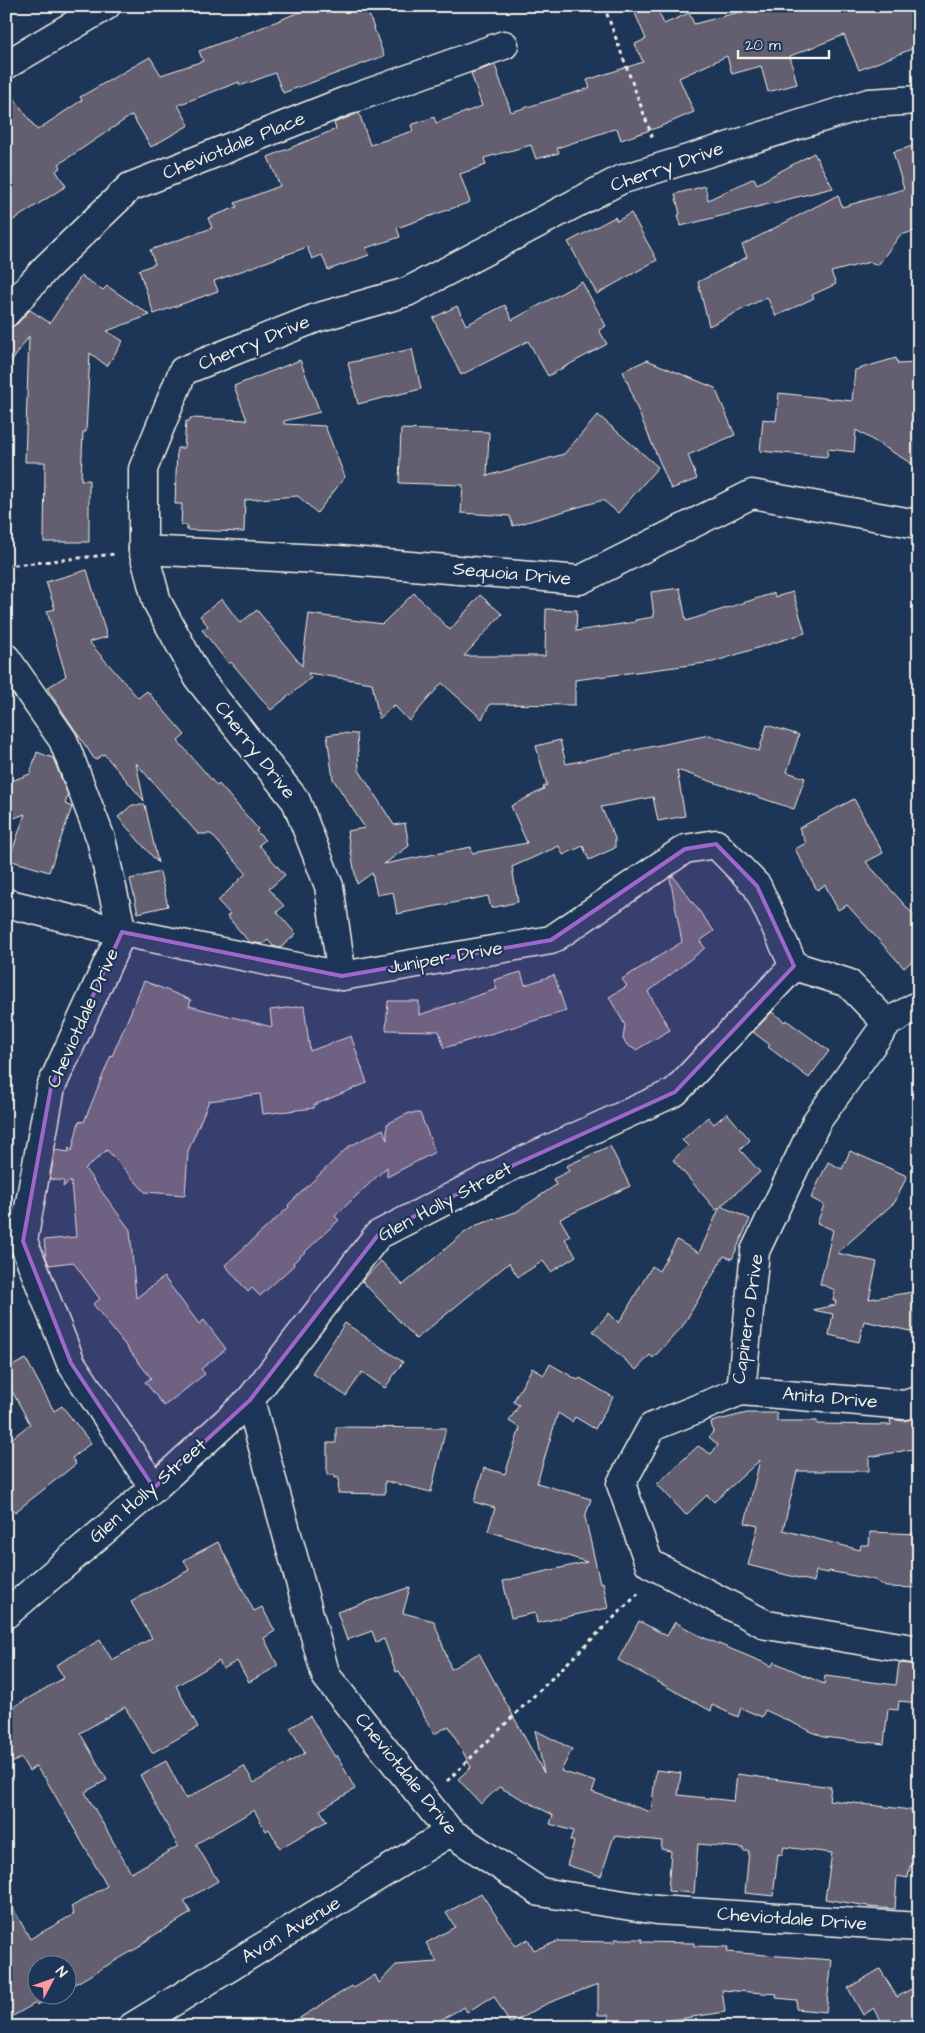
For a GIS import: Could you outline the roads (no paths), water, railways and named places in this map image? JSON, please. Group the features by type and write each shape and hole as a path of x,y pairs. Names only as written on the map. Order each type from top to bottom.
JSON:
{"street":[{"path":"6,65 106,6"},
{"name":"Cheviotdale Place","path":"6,313 47,267 130,187 346,101 504,45"},
{"name":"Cherry Drive","path":"342,976 329,886 296,801 199,679 157,602 143,550 143,469 183,371 316,318 407,292 620,180 869,103 919,100"},
{"name":"Sequoia Drive","path":"143,550 338,560 580,580 752,494 912,523 919,522"},
{"path":"6,658 63,740 100,839 122,932"},
{"name":"Juniper Drive","path":"6,903 122,932 342,976 551,940 686,849 716,844 757,886 794,966"},
{"name":"Cheviotdale Drive","path":"122,932 50,1087 23,1241 71,1363 154,1488"},
{"path":"794,966 848,983 888,1023 919,1006"},
{"name":"Glen Holly Street","path":"6,1614 154,1488 250,1400 378,1235 514,1165 675,1092 794,966"},
{"name":"Capinero Drive","path":"888,1023 817,1121 755,1251 741,1391 652,1427 621,1484 649,1562 767,1625 919,1650"},
{"name":"Anita Drive","path":"741,1391 905,1405 919,1400"},
{"name":"Cheviotdale Drive","path":"250,1400 326,1676 450,1832 540,1892 657,1910 919,1927"},
{"name":"Avon Avenue","path":"132,2027 450,1832"}]}
